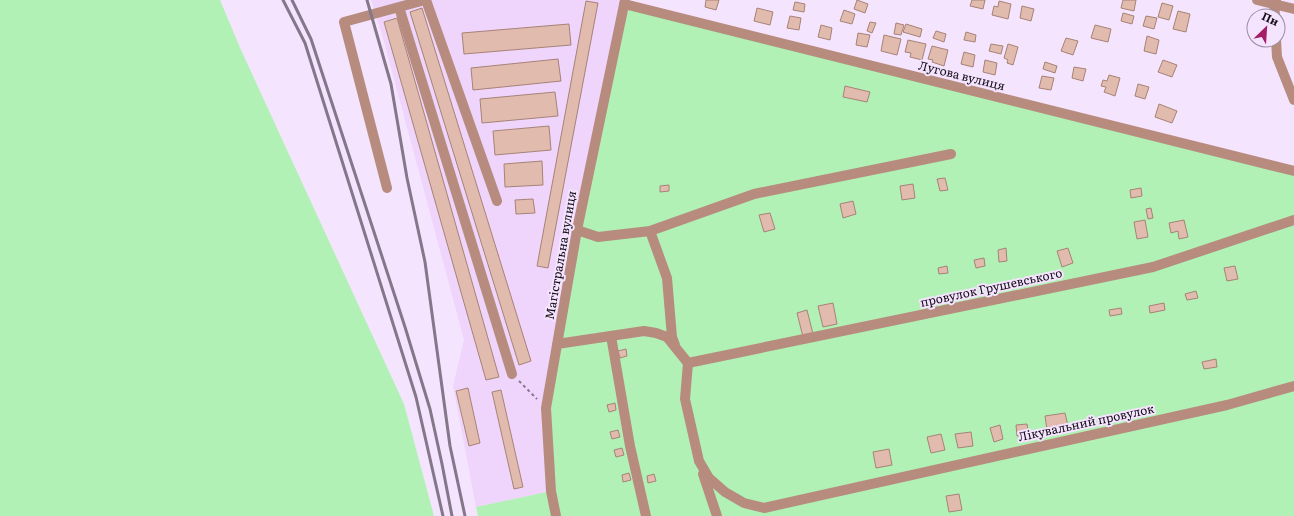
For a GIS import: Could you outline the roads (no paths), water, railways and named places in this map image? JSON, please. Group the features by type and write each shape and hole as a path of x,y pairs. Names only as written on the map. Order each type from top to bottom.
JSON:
{"street":[{"path":"387,188 344,22 425,0 497,201"},
{"path":"1256,0 1275,2 1294,9"},
{"name":"Лугова вулиця","path":"623,1 1294,171"},
{"name":"Магістральна вулиця","path":"556,516 551,491 546,408 577,230 623,1"},
{"path":"399,7 512,374"},
{"path":"1276,48 1277,57 1294,100"},
{"path":"577,230 598,237 650,231 754,194 952,154"},
{"name":"провулок Грушевського","path":"688,363 1153,267 1294,220"},
{"path":"650,231 667,278 672,337 677,349"},
{"path":"557,344 644,331 656,333 666,337 688,363 685,399 699,461 717,516"},
{"path":"611,336 630,446 646,516"},
{"name":"Лікувальний провулок","path":"699,461 709,478 725,492 744,503 764,508 1227,405 1294,386"}],"railway":[{"path":"283,0 305,43 416,397 443,516"},
{"path":"292,0 311,39 405,327 430,409 452,516"},
{"path":"367,0 391,84 407,178 425,262 450,446 465,516"}]}
